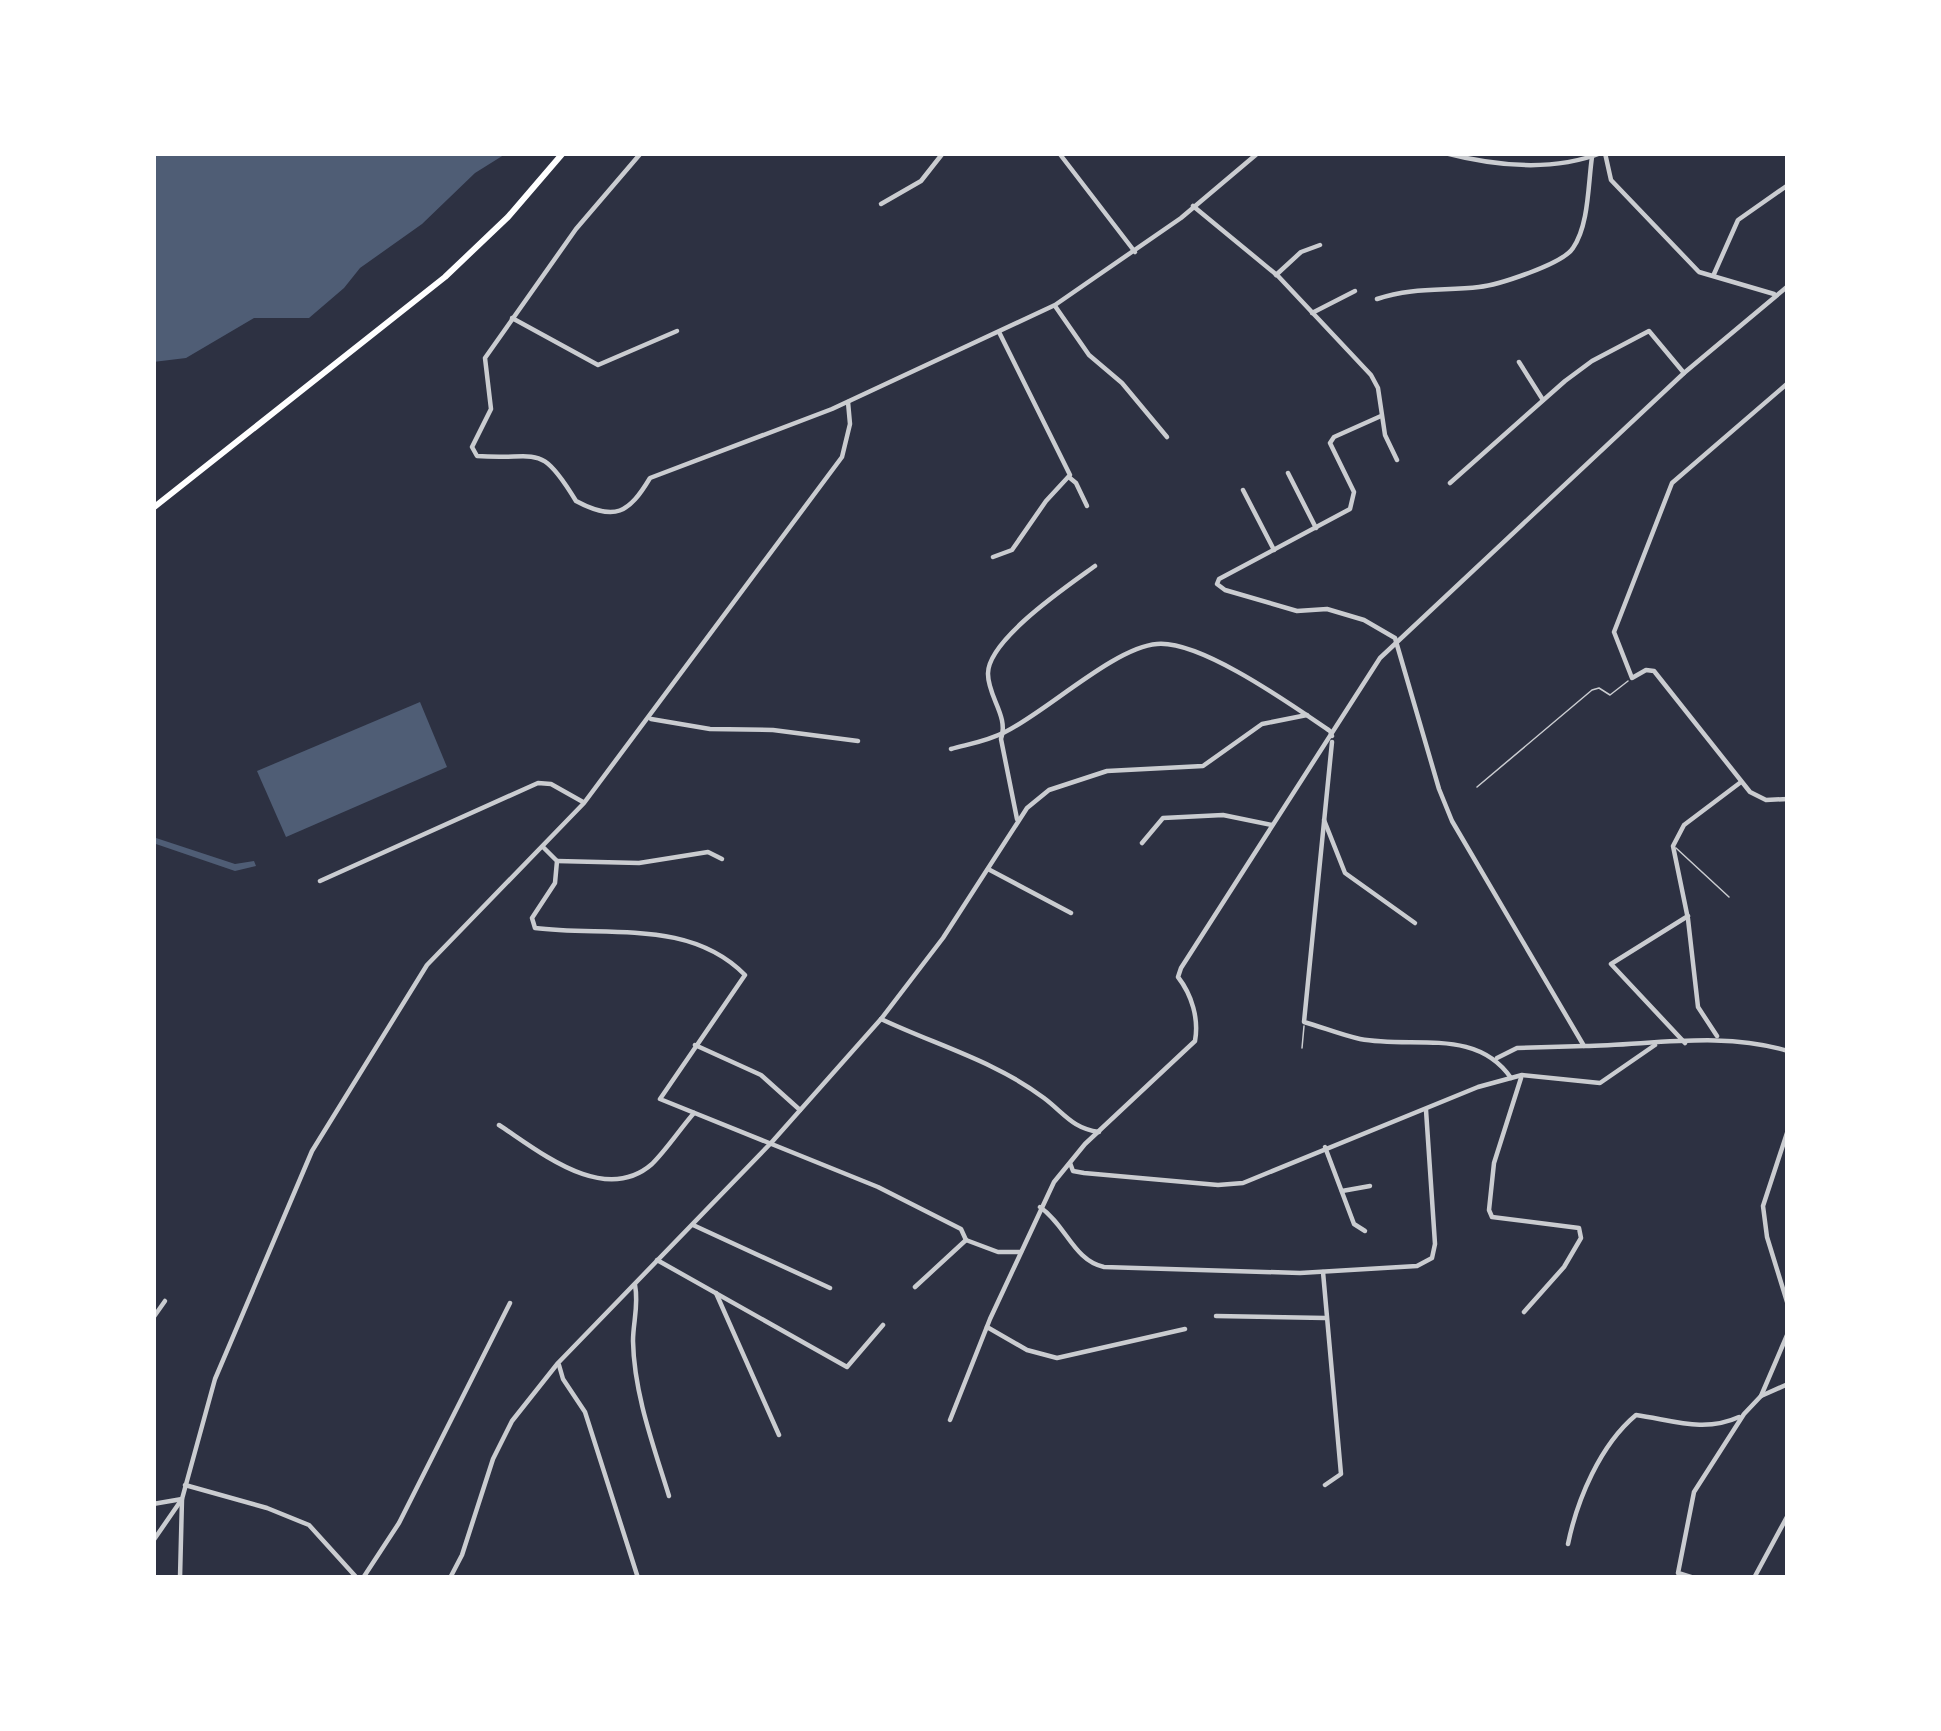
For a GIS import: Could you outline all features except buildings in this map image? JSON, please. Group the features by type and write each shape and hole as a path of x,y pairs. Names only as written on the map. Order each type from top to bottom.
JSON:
{"main road":[{"path":"153,508 445,277 508,217 563,153"}],"street":[{"path":"641,153 576,229 483,361 492,399 473,453 485,457 524,453 542,458 554,466 576,501 611,512 629,508 650,478 848,402 1055,305 1135,252 1258,153"},
{"path":"881,205 921,181 943,153"},
{"path":"1059,153 1135,252"},
{"path":"1445,153 1534,165 1603,153 1611,180 1699,272 1776,295"},
{"path":"1378,298 1408,290 1482,287 1561,260 1579,235 1592,157"},
{"path":"1713,277 1738,220 1788,185"},
{"path":"1193,206 1276,275 1371,375 1397,460"},
{"path":"1276,275 1300,252 1320,245"},
{"path":"950,1420 1040,1208 1070,1162 1195,1041 1195,1016 1178,977 1181,968 1380,658 1684,373 1788,286"},
{"path":"1312,313 1355,291"},
{"path":"1055,305 1089,356 1122,382 1167,437"},
{"path":"512,318 598,365 677,331"},
{"path":"999,331 1087,506"},
{"path":"1450,483 1592,361 1649,331 1684,373"},
{"path":"1519,362 1543,400"},
{"path":"1788,383 1678,476 1666,492 1614,632 1632,677 1654,671 1741,782 1766,800 1788,799"},
{"path":"180,1578 182,1499 215,1379 312,1151 427,964 584,803 842,457 850,424 848,402"},
{"path":"1381,416 1330,443 1354,492 1350,509 1217,584 1297,611 1327,609 1364,620 1396,642 1438,789 1452,821 1583,1046"},
{"path":"1288,473 1316,528"},
{"path":"993,557 1012,550 1046,501 1070,478"},
{"path":"1244,490 1274,550"},
{"path":"1017,819 1002,734 1005,728 987,672 994,654 1052,597 1096,566"},
{"path":"951,749 1002,734 1128,654 1158,644 1237,671 1332,736 1304,1022 1362,1039 1443,1043 1497,1058 1511,1078"},
{"path":"450,1578 502,1438 558,1363 694,1225 881,1019 943,938 1017,819 1049,790 1072,780 1107,771 1203,766 1262,724 1306,715"},
{"path":"649,718 710,729 773,730 859,741"},
{"path":"1719,1038 1698,1007 1688,916 1673,846 1684,824 1741,782"},
{"path":"320,881 538,783 551,784 584,803"},
{"path":"1142,843 1163,818 1223,815 1272,825"},
{"path":"1324,820 1345,872 1415,923"},
{"path":"544,848 557,861 639,863 708,852 722,859"},
{"path":"557,861 555,883 532,918 535,928 665,934 743,971 743,981 660,1099 934,1213 961,1229 966,1240 998,1252 1021,1252"},
{"path":"988,869 1070,913"},
{"path":"1685,1043 1611,964 1688,916"},
{"path":"881,1019 1000,1068 1043,1097 1070,1124 1100,1132"},
{"path":"1497,1058 1517,1048 1654,1045 1719,1038 1788,1052"},
{"path":"695,1045 760,1075 800,1110"},
{"path":"1070,1162 1073,1171 1084,1173 1230,1185 1511,1078 1522,1075 1600,1083 1654,1045"},
{"path":"1522,1075 1494,1163 1489,1210 1492,1217 1579,1228 1581,1238 1564,1268 1524,1312"},
{"path":"1040,1208 1058,1220 1082,1258 1092,1265 1323,1271 1417,1266 1432,1258 1435,1244 1426,1108"},
{"path":"499,1125 560,1164 610,1179 627,1177 652,1163 694,1113"},
{"path":"1788,1130 1763,1206 1788,1305"},
{"path":"1325,1147 1354,1224 1365,1231"},
{"path":"1342,1191 1370,1186"},
{"path":"694,1225 830,1288"},
{"path":"915,1287 966,1240"},
{"path":"658,1260 847,1367 883,1325"},
{"path":"1323,1271 1341,1474 1325,1486"},
{"path":"634,1283 633,1341 645,1416 669,1496"},
{"path":"716,1293 779,1435"},
{"path":"153,1318 165,1301"},
{"path":"185,1485 309,1525 360,1578 399,1522 510,1303"},
{"path":"1216,1316 1325,1318"},
{"path":"987,1327 1027,1349 1058,1358 1185,1329"},
{"path":"1694,1578 1678,1573 1694,1492 1744,1414 1761,1396 1788,1333"},
{"path":"558,1363 585,1412 638,1578"},
{"path":"1761,1396 1788,1384"},
{"path":"1568,1544 1575,1509 1607,1451 1636,1415 1705,1426 1721,1425 1744,1414"},
{"path":"153,1504 182,1499"},
{"path":"153,1541 182,1499"},
{"path":"1754,1578 1788,1515"}],"lane":[{"path":"1477,787 1592,690 1599,688 1610,695 1632,677"},
{"path":"1673,846 1729,897"},
{"path":"1302,1048 1304,1022"}],"water":[{"path":"153,153 507,153 475,173 422,224 360,268 309,318 254,318 186,358 153,362"},
{"path":"420,702 447,767 286,837 257,771"},
{"path":"153,837 235,864 254,861 256,866 235,871 153,843"}]}
